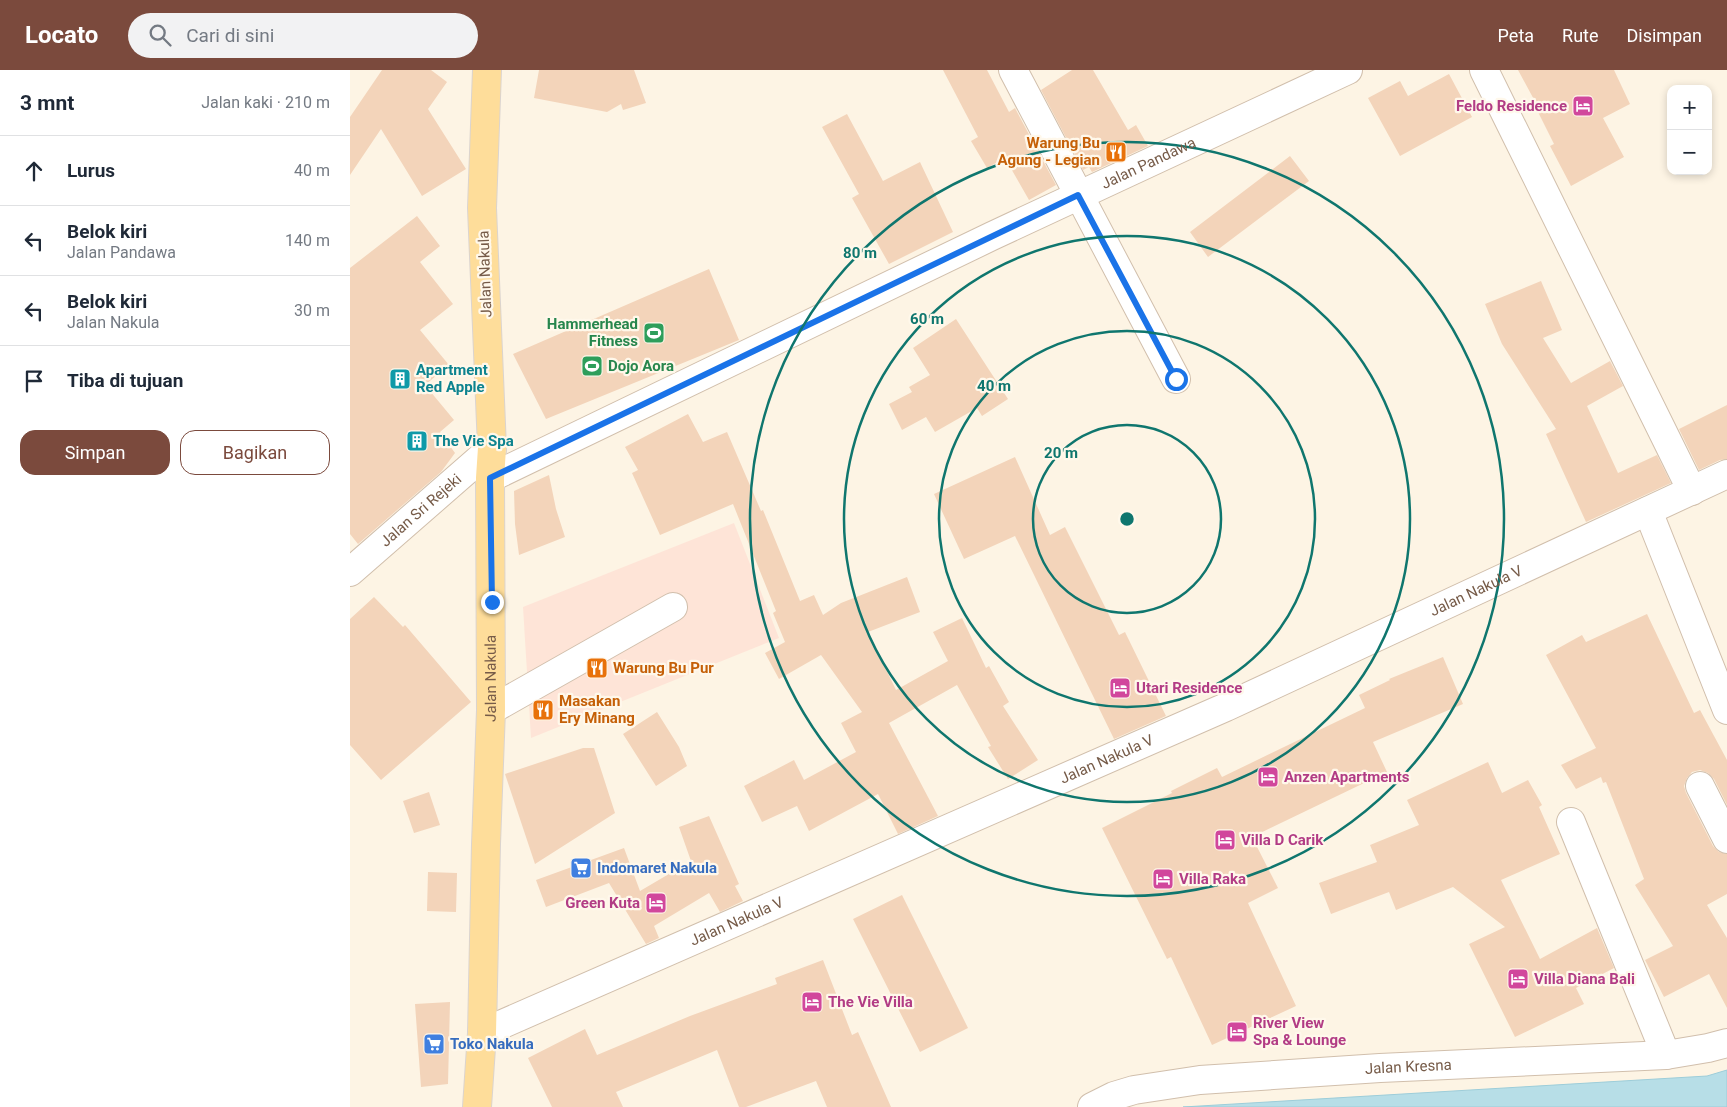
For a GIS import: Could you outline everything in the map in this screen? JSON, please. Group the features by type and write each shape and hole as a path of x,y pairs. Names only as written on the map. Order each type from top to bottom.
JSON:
{"main road":[{"name":"Jalan Nakula","path":"477,1107 482,1033 490,710 490,478 492,448 482,208 487,70"}],"street":[{"path":"1013,70 1176,379"},
{"name":"Jalan Pandawa","path":"490,478 1078,195 1348,70"},
{"path":"1484,70 1692,491"},
{"name":"Jalan Sri Rejeki","path":"350,572 492,448"},
{"name":"Jalan Nakula V","path":"482,1033 1226,707 1727,474"},
{"path":"1648,511 1727,710"},
{"path":"490,710 673,607"},
{"path":"1700,786 1727,839"},
{"path":"1571,822 1666,1055"},
{"name":"Jalan Kresna","path":"1092,1107 1114,1096 1134,1090 1200,1080 1510,1061 1666,1055 1727,1043"}],"shaded area":[{"path":"734,523 779,638 531,738 523,607"}],"water":[{"path":"1727,1070 1727,1107 1183,1107 1707,1076"}],"building":[{"path":"382,70 431,70 447,82 428,109 466,169 422,196 381,129 350,175 350,117"},
{"path":"539,70 634,70 646,103 623,110 621,104 607,112 534,98"},
{"path":"943,70 987,70 1009,112 1015,108 1056,185 1029,200 1005,158 987,168 971,141 978,137"},
{"path":"1072,70 1093,70 1128,130 1136,125 1148,146 1092,172 1089,167 1083,170 1041,90"},
{"path":"1518,70 1614,70 1630,104 1603,118 1624,157 1571,186 1550,146 1554,144 1536,108 1538,107"},
{"path":"1449,74 1472,117 1400,156 1368,98 1400,81 1408,96"},
{"path":"847,114 883,181 920,162 953,232 889,264 852,198 859,194 822,127"},
{"path":"1290,156 1309,181 1208,257 1190,232"},
{"path":"417,216 440,246 420,262 453,304 420,330 449,365 425,385 454,420 440,432 455,453 441,472 358,544 350,534 350,268"},
{"path":"709,269 739,340 546,419 513,354"},
{"path":"1541,281 1562,330 1543,338 1571,383 1610,361 1623,386 1587,406 1618,473 1657,455 1671,483 1586,522 1546,434 1556,429 1502,344 1485,304"},
{"path":"956,319 1008,399 982,416 977,408 935,432 926,417 902,430 889,404 912,392 909,387 930,375 913,348"},
{"path":"1727,405 1727,459 1720,460 1699,470 1679,429"},
{"path":"688,414 703,442 727,432 761,511 763,510 800,601 814,595 823,615 841,603 907,577 920,612 868,632 896,690 948,661 933,632 962,618 986,668 989,666 1009,702 1003,706 1038,760 1008,779 988,747 991,746 957,685 889,723 938,816 898,834 878,794 809,831 797,806 762,822 744,786 794,760 804,780 856,752 841,723 862,712 821,655 779,679 765,653 785,642 773,613 776,611 733,504 660,535 632,473 638,470 625,447"},
{"path":"1015,457 1050,535 1065,527 1119,635 1125,632 1166,716 1114,739 1015,536 964,559 934,494"},
{"path":"549,475 556,509 565,537 519,555 515,524 514,491"},
{"path":"374,597 403,627 405,625 471,702 381,780 350,745 350,619"},
{"path":"1647,614 1694,713 1700,710 1727,760 1727,805 1714,779 1708,773 1700,770 1692,772 1684,786 1713,846 1719,852 1727,854 1727,894 1707,905 1727,938 1727,1008 1709,974 1664,997 1645,960 1673,946 1635,885 1644,879 1606,782 1603,783 1601,777 1576,789 1561,765 1596,748 1546,655 1582,635 1586,642"},
{"path":"1443,657 1463,704 1373,742 1387,772 1252,837 1278,888 1248,903 1296,1006 1212,1045 1171,957 1167,959 1102,828 1217,768 1222,777 1365,708 1359,695 1389,679"},
{"path":"657,712 679,747 687,766 656,786 623,734"},
{"path":"583,748 594,748 615,813 535,864 505,774"},
{"path":"1488,762 1502,793 1528,780 1542,805 1539,807 1560,854 1501,880 1540,959 1597,928 1614,968 1576,988 1584,1004 1515,1037 1469,944 1505,927 1453,887 1396,910 1389,892 1331,914 1319,883 1377,862 1370,845 1419,825 1407,800"},
{"path":"429,792 440,825 414,833 403,801"},
{"path":"709,816 739,884 735,886 743,901 720,912 709,893 654,926 659,938 646,944 609,883 546,907 536,880 624,848 640,891 691,861 679,827"},
{"path":"428,872 457,873 456,912 427,911"},
{"path":"902,895 968,1028 920,1052 853,919"},
{"path":"823,960 852,1035 858,1032 891,1107 827,1107 816,1081 746,1107 739,1107 717,1050 616,1092 623,1107 552,1107 528,1058 585,1029 597,1055 690,1016 777,984 775,978"},
{"name":"Toko Nakula","path":"450,1002 448,1084 421,1087 415,1004"}],"place":[{"name":"Feldo Residence","path":"1583,106"},
{"name":"Warung Bu Agung - Legian","path":"1116,152"},
{"name":"Hammerhead Fitness","path":"654,333"},
{"name":"Dojo Aora","path":"592,366"},
{"name":"Apartment Red Apple","path":"400,379"},
{"name":"The Vie Spa","path":"417,441"},
{"name":"Warung Bu Pur","path":"597,668"},
{"name":"Utari Residence","path":"1120,688"},
{"name":"Masakan Ery Minang","path":"543,710"},
{"name":"Anzen Apartments","path":"1268,777"},
{"name":"Villa D Carik","path":"1225,840"},
{"name":"Indomaret Nakula","path":"581,868"},
{"name":"Villa Raka","path":"1163,879"},
{"name":"Green Kuta","path":"656,903"},
{"name":"Villa Diana Bali","path":"1518,979"},
{"name":"The Vie Villa","path":"812,1002"},
{"name":"River View Spa & Lounge","path":"1237,1032"},
{"name":"Toko Nakula","path":"434,1044"}],"route":[{"path":"492,602 490,478 1078,195 1176,379"}]}
